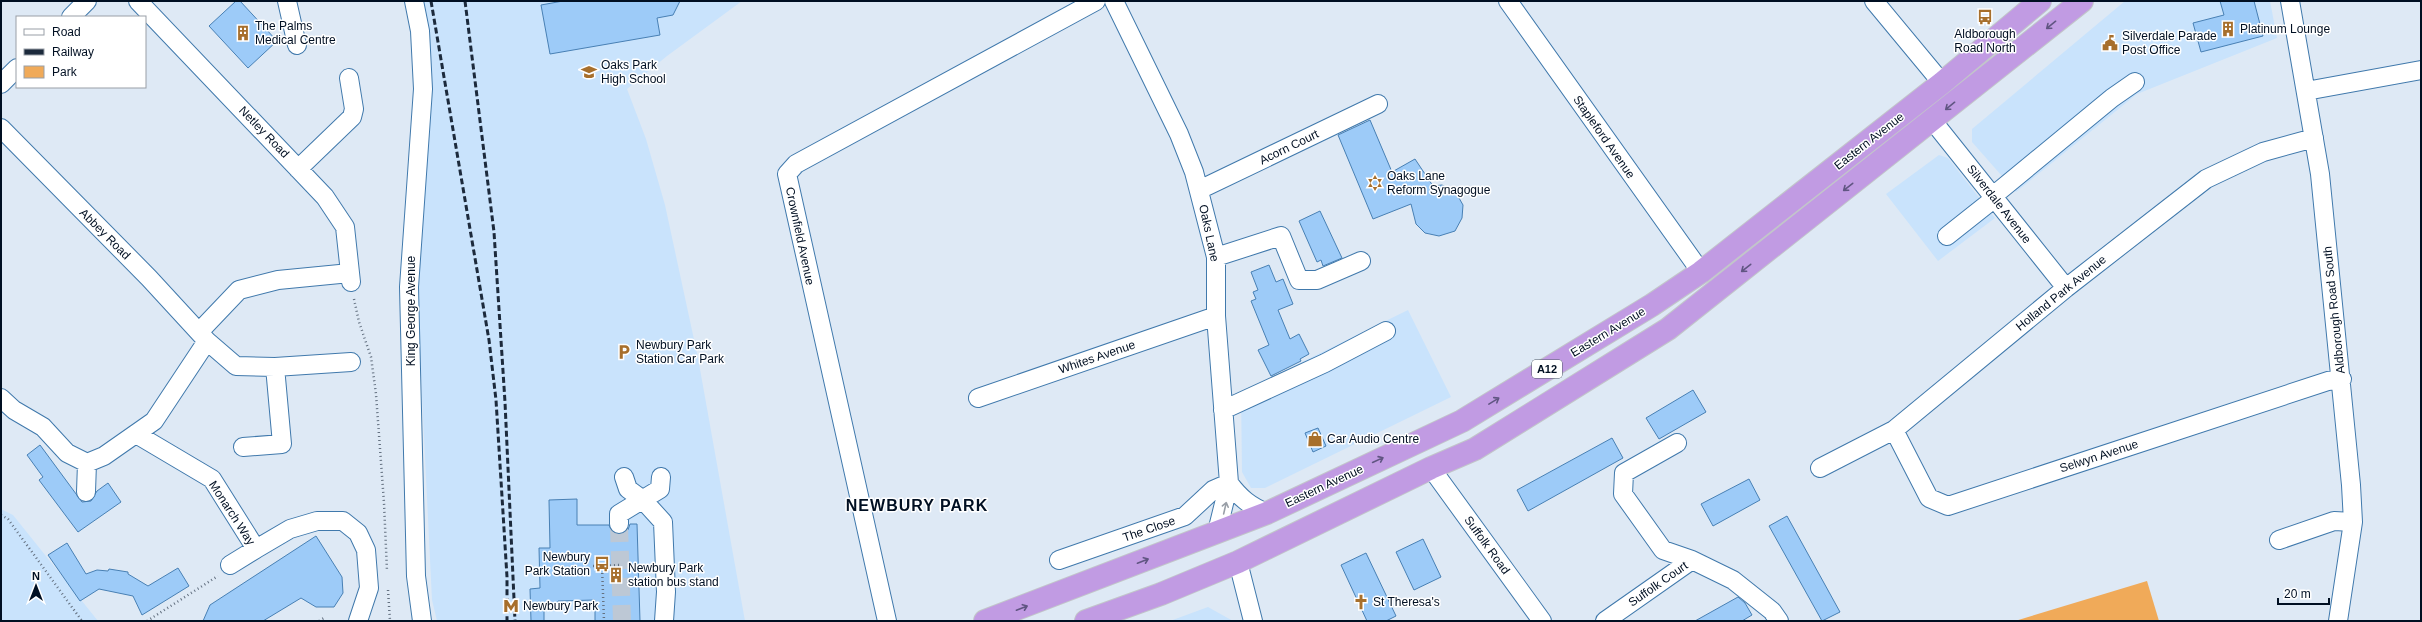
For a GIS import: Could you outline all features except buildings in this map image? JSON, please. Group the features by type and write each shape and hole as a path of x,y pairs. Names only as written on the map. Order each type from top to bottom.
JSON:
{"highway":[{"name":"Eastern Avenue","path":"985,621 1267,513 1462,421 1652,305 1701,272 1942,83 2040,1"},
{"name":"Eastern Avenue","path":"1086,621 1161,594 1238,562 1431,468 1475,449 1668,329 2082,1"}],"street":[{"path":"71,16 87,1"},
{"name":"Netley Road","path":"138,1 325,197 345,227 351,278"},
{"path":"287,1 297,45"},
{"name":"King George Avenue","path":"414,1 420,31 423,89 409,287 416,576 422,621"},
{"name":"Crownfield Avenue","path":"887,621 787,174 796,164 1096,1"},
{"name":"Oaks Lane","path":"1114,1 1179,134 1199,190 1216,257 1216,316 1229,482 1217,532"},
{"name":"Stapleford Avenue","path":"1508,1 1701,272"},
{"path":"1874,1 1942,83"},
{"name":"Aldborough Road South","path":"2290,1 2314,138 2342,379 2353,522 2338,621"},
{"path":"1,84 16,69"},
{"path":"2307,96 2421,70"},
{"path":"298,168 352,117 354,109 349,78"},
{"path":"2307,96 2421,81"},
{"path":"1947,236 2072,129 2135,82"},
{"name":"Acorn Court","path":"1199,190 1378,104"},
{"name":"Silverdale Avenue","path":"1932,120 2066,288"},
{"name":"Abbey Road","path":"1,128 149,278 203,336 236,366 275,367 350,362"},
{"name":"Holland Park Avenue","path":"1820,468 1894,430 2066,288 2206,179 2263,152 2314,138"},
{"path":"1216,257 1281,236 1299,280 1317,280 1361,261"},
{"path":"1,398 14,410 43,427 67,453 87,463 104,456 154,421 203,336 239,290 278,280 351,278"},
{"name":"Whites Avenue","path":"978,398 1216,316"},
{"path":"1223,410 1325,363 1386,332"},
{"path":"243,447 282,444 275,367"},
{"name":"Selwyn Avenue","path":"1894,430 1929,498 1948,506 2320,383 2342,379"},
{"name":"Monarch Way","path":"136,434 212,479 256,549 290,529 317,520 343,520 358,533 366,550 369,588 358,621"},
{"name":"Suffolk Court","path":"1676,443 1624,473 1623,494 1663,550 1692,560 1734,580 1770,618"},
{"path":"86,492 87,463"},
{"name":"Suffolk Road","path":"1431,468 1542,621"},
{"path":"624,477 628,489 643,500 663,522 666,592 664,621"},
{"path":"619,524 619,514 660,489 661,477"},
{"path":"1229,482 1238,496 1251,506 1267,513"},
{"name":"The Close","path":"1059,560 1186,516 1195,509 1208,493 1229,482"},
{"path":"2279,540 2334,521 2353,522"},
{"path":"230,565 256,549"},
{"name":"Suffolk Court","path":"1605,621 1692,560"},
{"path":"1238,562 1253,621"}],"path":[{"path":"351,278 359,322 371,357 376,394 384,503 387,574"},
{"path":"1,515 8,519 82,621"},
{"path":"149,621 221,574 230,565"},
{"path":"593,566 620,565"},
{"path":"602,566 604,621"},
{"path":"387,582 390,621"},
{"path":"319,621 324,618 323,621"}],"shaded area":[{"path":"419,1 742,1 667,56 627,89 646,139 665,205 698,358 745,621 437,621 432,600 417,294"},
{"path":"2125,1 2270,1 2277,38 2137,94 2016,192 1972,142 1972,129"},
{"path":"1939,155 1948,158 1995,218 1938,261 1886,194"},
{"path":"1408,310 1451,397 1265,488 1251,488 1242,472 1241,392"},
{"path":"1,509 13,515 98,621 1,621"},
{"path":"1208,607 1233,621 1170,621"}],"green space":[{"path":"2147,581 2159,621 2015,621"}],"tunnel":[{"path":"619,524 622,621"}],"railway":[{"path":"431,1 489,340 496,400 507,577 507,621"},
{"path":"465,1 494,232 505,402 515,621"}],"place":[{"name":"Aldborough Road North","path":"1985,17"},
{"name":"Platinum Lounge","path":"2228,29"},
{"name":"The Palms Medical Centre","path":"243,33"},
{"name":"Silverdale Parade Post Office","path":"2110,43"},
{"name":"Oaks Park High School","path":"589,72"},
{"name":"Oaks Lane Reform Synagogue","path":"1375,183"},
{"name":"Newbury Park Station Car Park","path":"624,352"},
{"name":"Car Audio Centre","path":"1315,439"},
{"name":"Newbury Park Station","path":"602,564"},
{"name":"Newbury Park station bus stand","path":"616,575"},
{"name":"St Theresa's","path":"1361,602"},
{"name":"Newbury Park","path":"511,606"}],"district":[{"name":"NEWBURY PARK","path":"917,505"}]}
